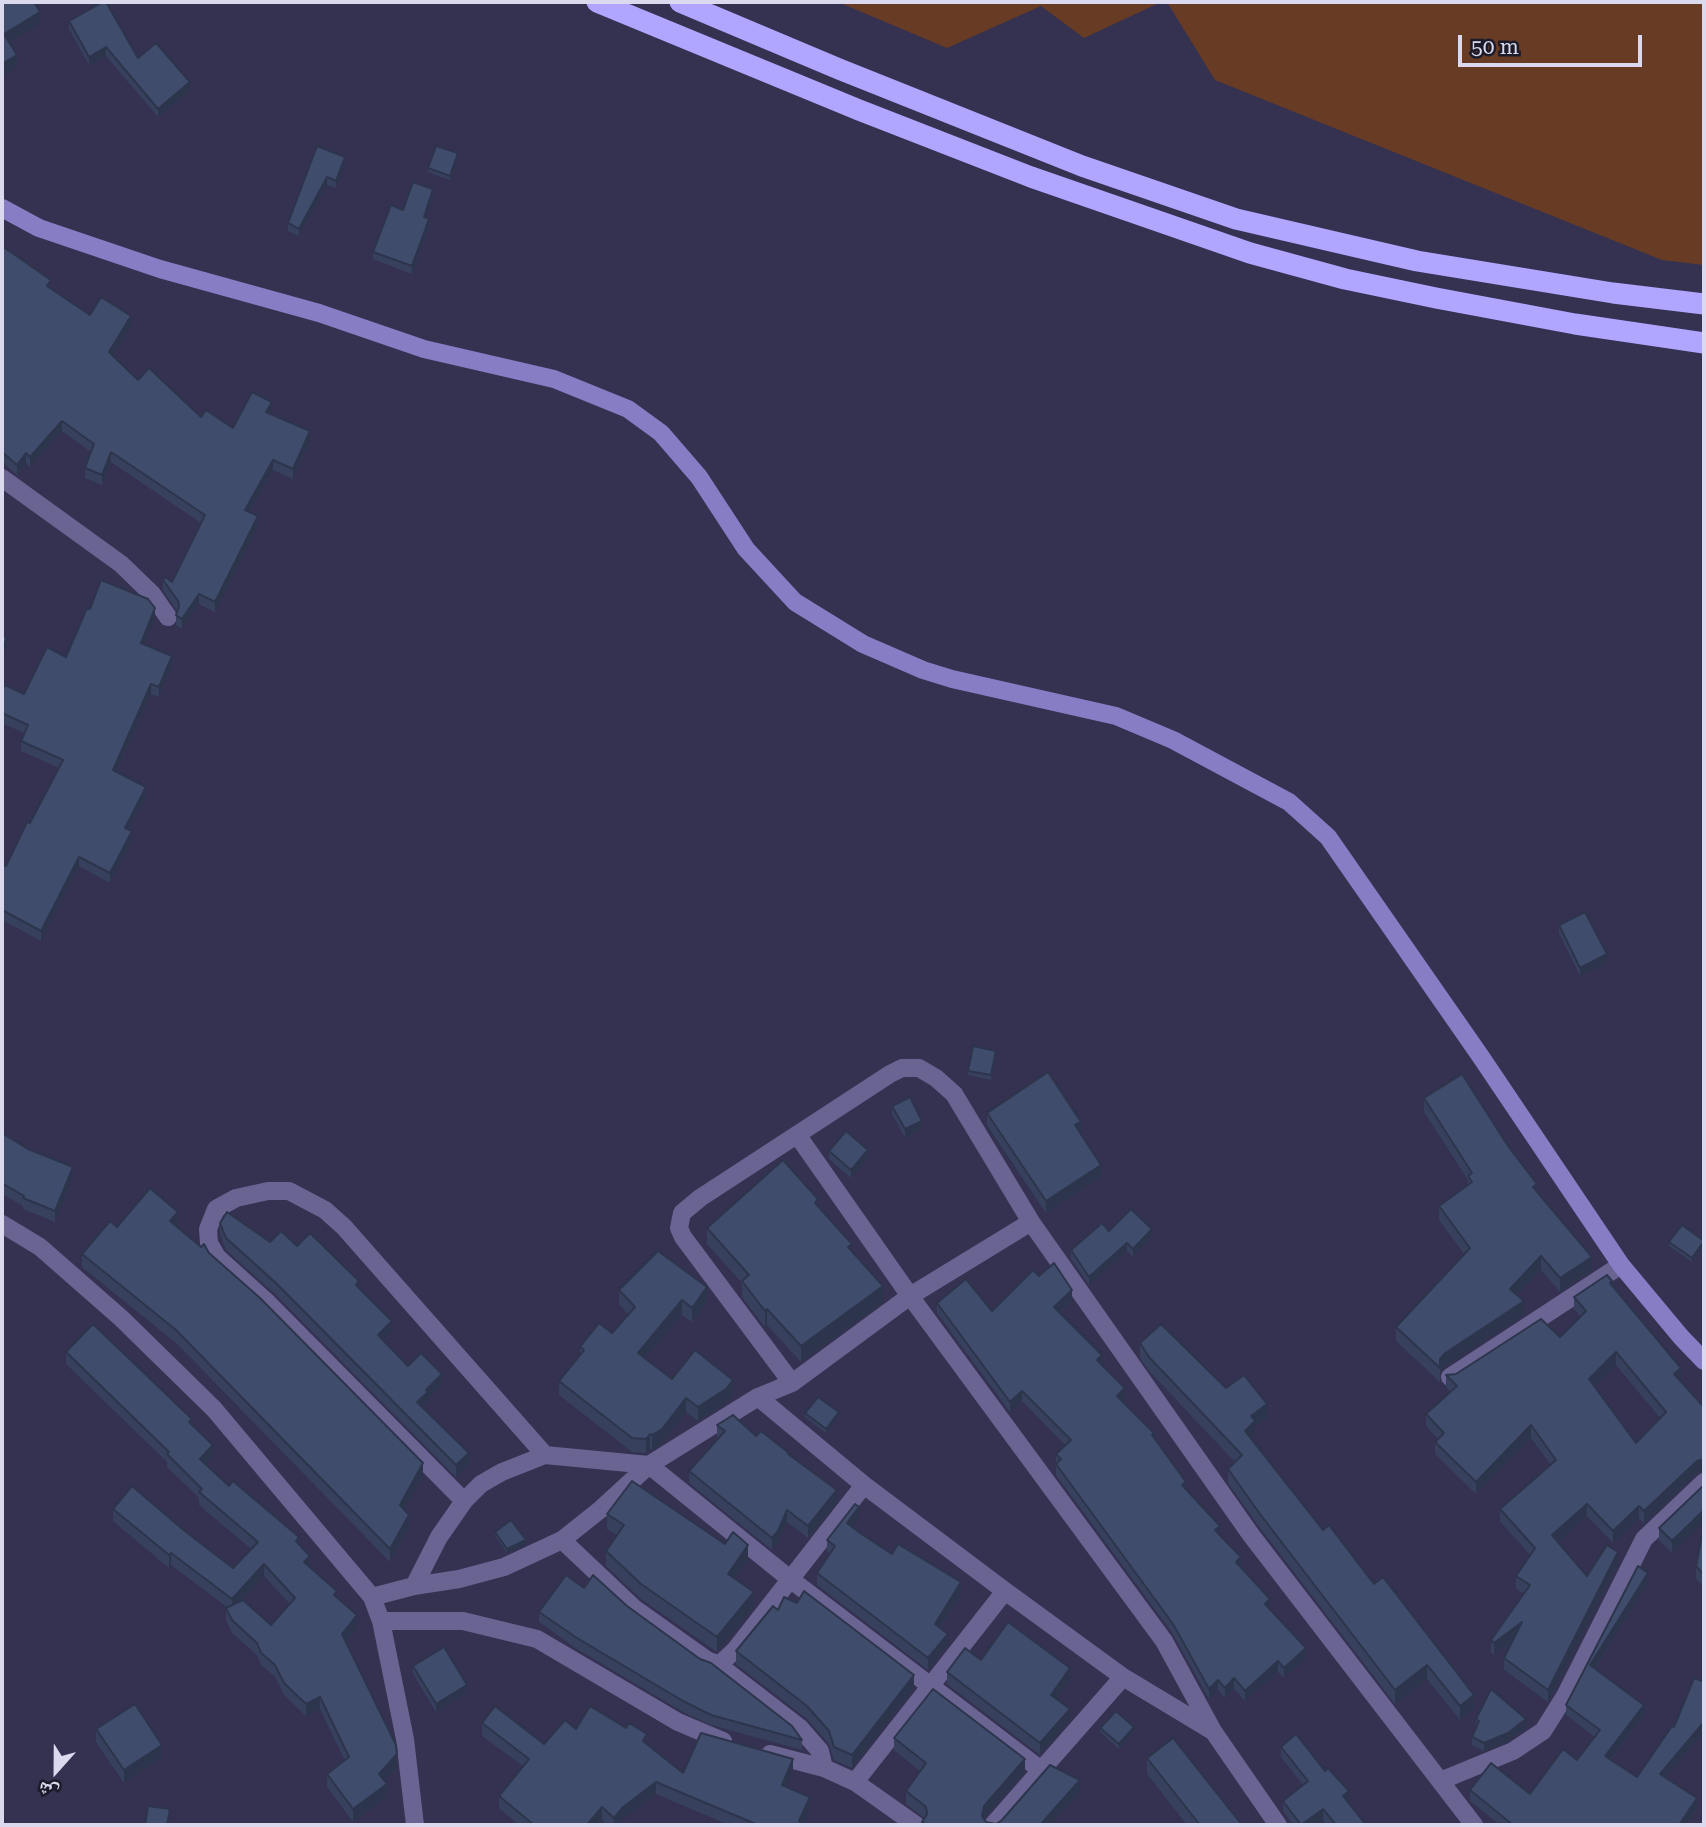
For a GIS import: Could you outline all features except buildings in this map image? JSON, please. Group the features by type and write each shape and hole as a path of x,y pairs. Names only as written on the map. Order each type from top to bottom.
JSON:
{"highway":[{"path":"597,2 1019,173 1250,253 1345,279 1436,298 1575,324 1704,343"},
{"path":"680,2 1082,166 1236,219 1417,261 1613,293 1704,304"}],"main road":[{"path":"2,208 39,228 160,269 319,313 424,349 554,379 628,409 661,433 699,477 746,549 795,602 863,644 923,670 952,679 1116,716 1173,740 1289,802 1328,837 1481,1056 1621,1265 1704,1362"}],"street":[{"path":"2,478 121,564 146,588 168,617"},
{"path":"792,1383 696,1256 679,1228 682,1213 690,1205 890,1074 902,1068 919,1069 936,1078 954,1094 1031,1222 1251,1535 1474,1825"},
{"path":"798,1136 910,1296 1164,1641 1213,1731 1278,1825"},
{"path":"464,1501 268,1303 217,1256 209,1243 208,1229 216,1209 236,1198 268,1191 289,1191 325,1210 344,1227 545,1455"},
{"path":"372,1597 503,1567 562,1540 649,1465 758,1396 792,1383 910,1296 1031,1222"},
{"path":"2,1224 40,1247 121,1318 214,1409 372,1597 381,1621 405,1739 415,1825"},
{"path":"1450,1377 1621,1265"},
{"path":"758,1396 864,1485 1005,1591 1123,1677 1213,1731"},
{"path":"414,1586 439,1537 464,1501 481,1484 502,1472 545,1455 649,1465 790,1579 1041,1770"},
{"path":"1440,1782 1513,1751 1543,1731 1565,1696 1644,1539 1704,1482"},
{"path":"717,1664 736,1650 864,1485"},
{"path":"562,1540 634,1608 707,1660 717,1664 800,1728 820,1751 824,1768"},
{"path":"855,1782 1005,1591"},
{"path":"381,1621 463,1621 537,1639 678,1722 707,1736 824,1768 855,1782 916,1825"},
{"path":"993,1825 1123,1677"}],"shaded area":[{"path":"838,2 1161,2 1084,38 1041,6 947,48"},
{"path":"1167,2 1704,2 1704,265 1662,260 1215,80"}]}
